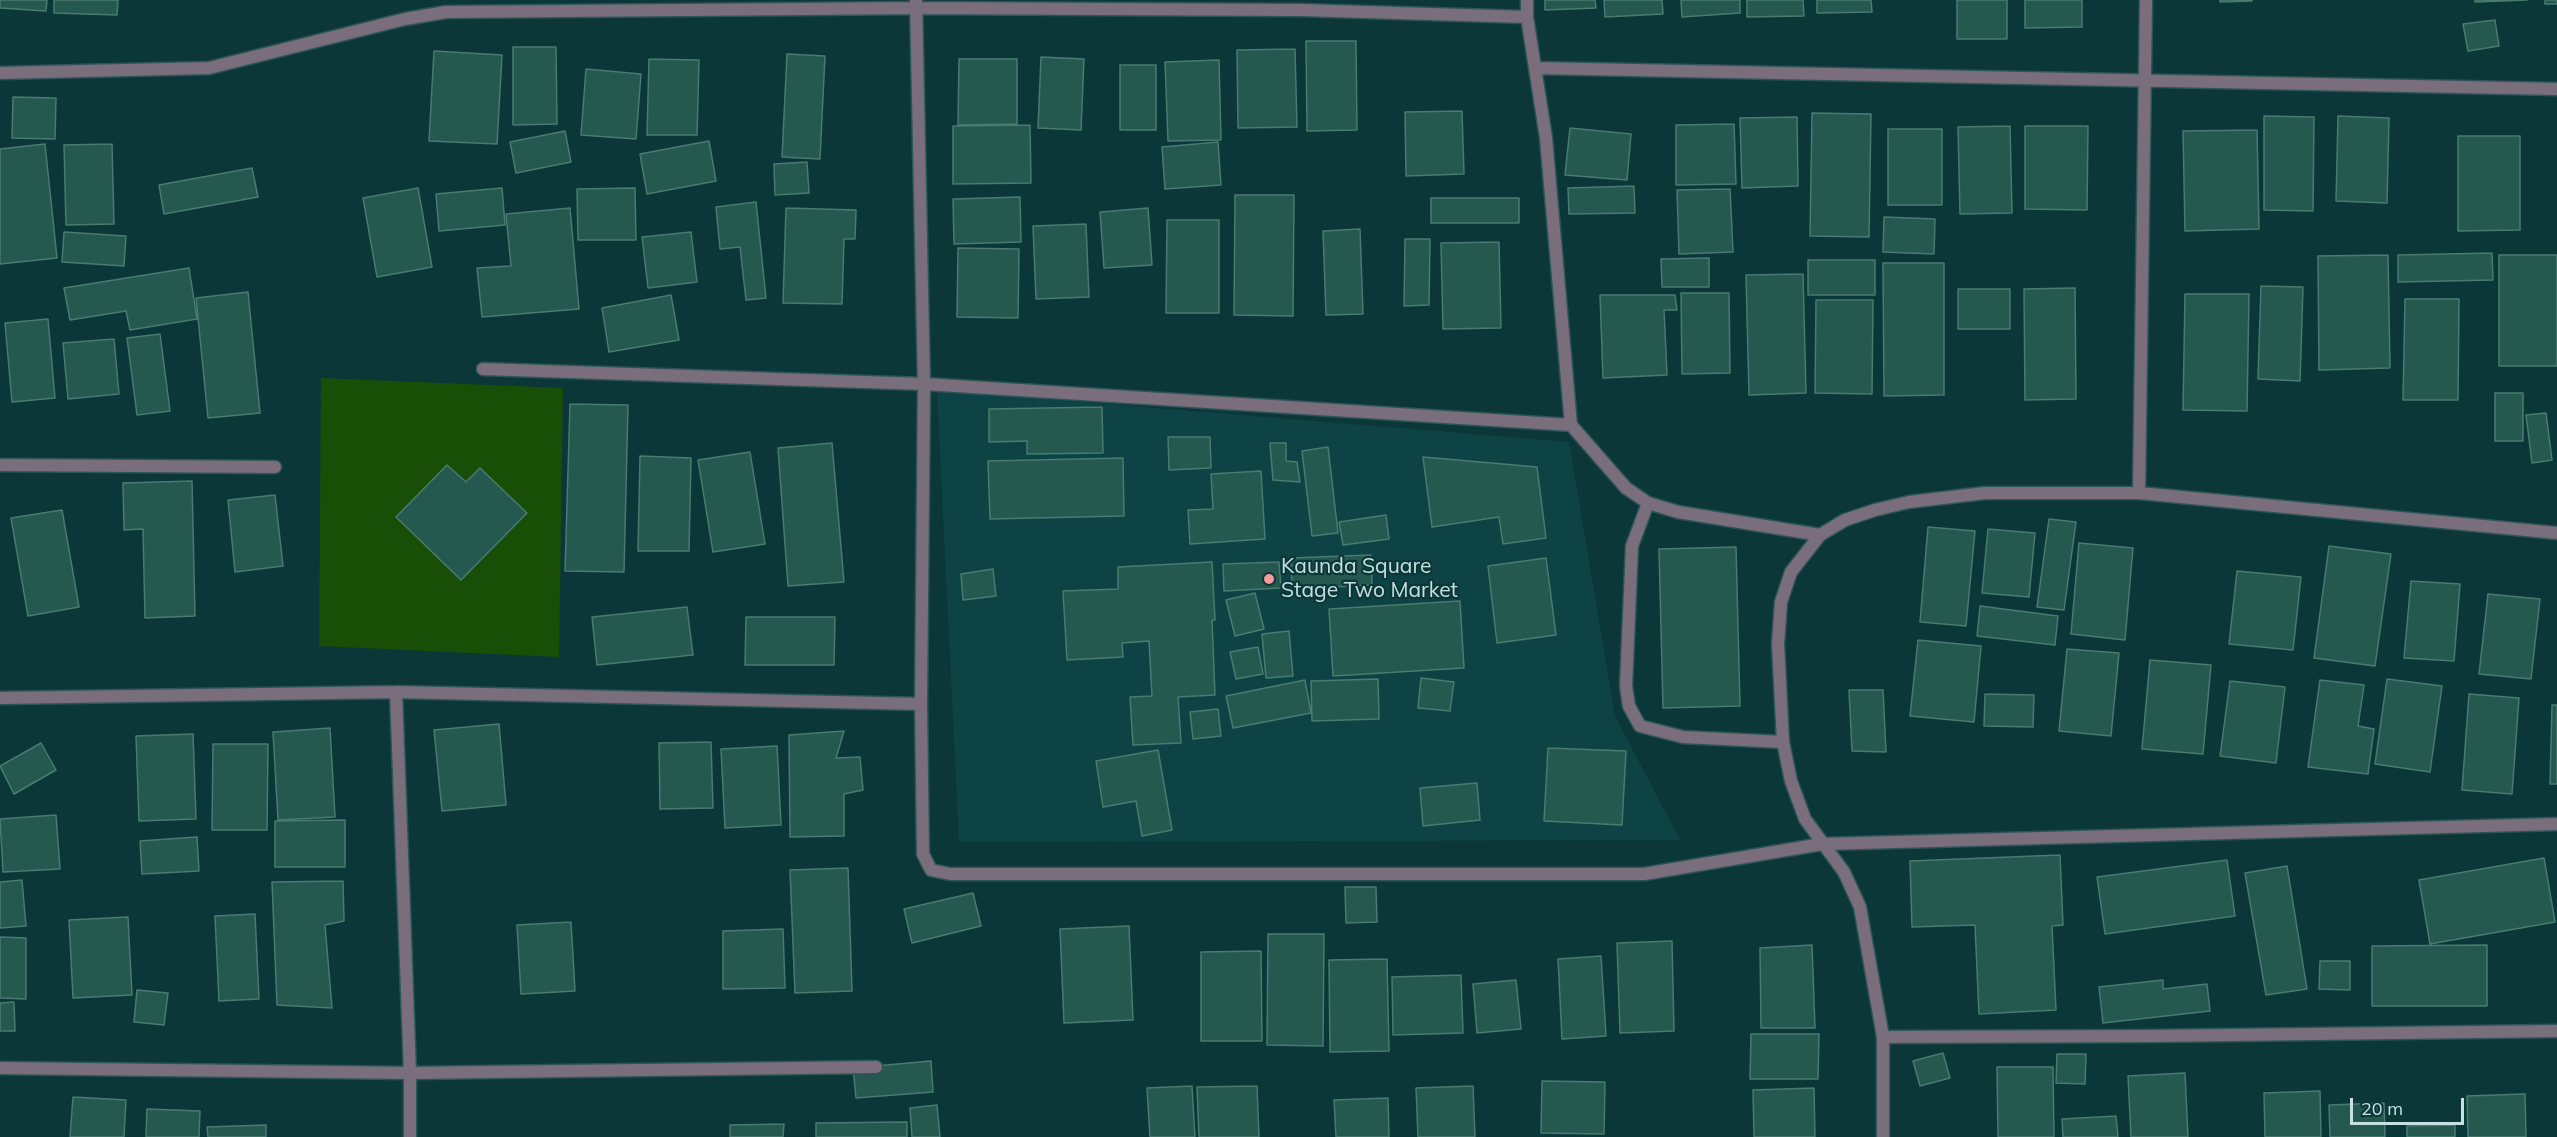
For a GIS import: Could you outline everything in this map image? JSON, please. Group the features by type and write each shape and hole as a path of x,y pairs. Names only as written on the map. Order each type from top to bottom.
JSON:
{"street":[{"path":"1527,0 1527,17 1546,138 1571,425 1626,488 1648,503 1678,512 1820,535"},
{"path":"2139,493 2146,0"},
{"path":"0,73 209,68 405,19 446,12 916,4 1301,10 1527,17"},
{"path":"916,4 924,384 921,704 923,854 931,870 939,873 1644,874 1822,844 2557,824"},
{"path":"1536,68 2557,89"},
{"path":"483,369 924,384 1571,425"},
{"path":"0,465 275,467"},
{"path":"1883,1137 1883,1037 1860,907 1844,872 1822,844 1802,809 1791,781 1783,742 1778,644 1781,602 1791,572 1820,535 1845,520 1909,502 1984,493 2139,493 2557,533"},
{"path":"1648,503 1632,546 1626,686 1629,706 1640,726 1683,737 1783,742"},
{"path":"0,698 396,692 921,704"},
{"path":"396,692 410,1072 410,1137"},
{"path":"1883,1037 2557,1031"},
{"path":"0,1068 410,1072 876,1067"}],"shaded area":[{"name":"Kaunda Square Stage Two Market","path":"937,390 1569,442 1615,716 1680,840 959,842"}],"green space":[{"path":"321,378 563,388 559,657 319,646"}],"building":[{"path":"0,0 47,0 46,11 0,8"},
{"path":"54,0 118,0 117,15 54,13"},
{"path":"1545,0 1595,0 1596,8 1545,10"},
{"path":"1604,0 1662,0 1663,14 1605,17"},
{"path":"1681,0 1740,0 1740,13 1682,17"},
{"path":"1747,0 1803,0 1804,16 1747,17"},
{"path":"1817,0 1871,0 1872,12 1817,13"},
{"path":"1957,0 2007,0 2007,39 1957,39"},
{"path":"2025,0 2082,0 2082,27 2025,28"},
{"path":"2220,0 2252,0 2252,1 2220,2"},
{"path":"2475,0 2527,0 2475,2"},
{"path":"2545,0 2557,0 2557,4 2545,4"},
{"path":"2495,20 2499,46 2468,51 2463,24"},
{"path":"1306,41 1356,41 1357,130 1307,131"},
{"path":"513,47 556,47 557,124 513,125"},
{"path":"1295,49 1297,127 1238,128 1237,50"},
{"path":"434,51 502,55 497,144 429,141"},
{"path":"787,54 825,56 820,159 782,157"},
{"path":"1041,57 1084,59 1081,130 1038,128"},
{"path":"649,59 699,60 697,135 647,135"},
{"path":"959,59 1017,59 1017,124 958,125"},
{"path":"1219,60 1221,140 1168,141 1165,62"},
{"path":"1120,65 1156,65 1156,130 1120,130"},
{"path":"586,69 641,74 636,139 581,135"},
{"path":"13,97 56,98 55,139 12,138"},
{"path":"1462,111 1464,174 1406,176 1405,112"},
{"path":"1812,113 1871,114 1869,237 1810,236"},
{"path":"2264,116 2314,117 2313,211 2264,210"},
{"path":"2338,116 2389,118 2387,203 2336,201"},
{"path":"1797,117 1798,186 1742,188 1740,118"},
{"path":"1734,124 1736,184 1676,185 1676,125"},
{"path":"1030,125 1031,183 953,184 953,126"},
{"path":"2010,126 2012,213 1960,214 1958,127"},
{"path":"2025,126 2088,126 2087,210 2025,209"},
{"path":"1570,128 1631,134 1627,180 1565,175"},
{"path":"1888,129 1942,129 1942,205 1888,205"},
{"path":"2257,130 2259,229 2185,231 2183,131"},
{"path":"565,131 571,162 516,173 510,142"},
{"path":"2458,136 2520,136 2520,230 2458,231"},
{"path":"709,141 716,181 647,194 640,154"},
{"path":"1218,142 1221,185 1165,189 1162,147"},
{"path":"45,144 57,258 0,264 0,149"},
{"path":"112,144 114,224 66,225 64,145"},
{"path":"807,162 809,193 775,195 774,164"},
{"path":"252,168 258,197 164,214 159,185"},
{"path":"1634,186 1635,213 1569,214 1568,188"},
{"path":"418,188 432,267 377,277 363,198"},
{"path":"502,188 505,225 439,231 436,194"},
{"path":"635,188 636,240 578,240 577,189"},
{"path":"1730,189 1733,252 1679,254 1677,190"},
{"path":"1235,195 1294,195 1293,316 1234,315"},
{"path":"1020,197 1021,242 954,244 953,199"},
{"path":"1431,198 1519,198 1519,223 1431,223"},
{"path":"756,202 766,298 746,300 740,247 720,249 716,207"},
{"path":"570,208 579,309 482,317 477,268 511,266 506,214"},
{"path":"786,208 856,210 855,239 844,239 842,304 783,303"},
{"path":"1148,208 1152,265 1104,268 1100,212"},
{"path":"1884,217 1935,219 1934,254 1883,252"},
{"path":"1167,220 1219,220 1219,313 1166,313"},
{"path":"1086,224 1089,297 1036,299 1033,226"},
{"path":"1360,229 1363,314 1326,315 1323,231"},
{"path":"64,232 126,236 124,266 62,262"},
{"path":"691,232 697,282 648,288 642,237"},
{"path":"1405,239 1430,239 1429,305 1404,306"},
{"path":"1499,242 1501,328 1443,329 1441,243"},
{"path":"958,248 1019,249 1018,318 957,317"},
{"path":"2492,253 2493,280 2398,282 2398,255"},
{"path":"2388,255 2390,368 2319,370 2318,256"},
{"path":"2499,255 2557,255 2557,366 2499,366"},
{"path":"1709,258 1709,287 1662,287 1661,259"},
{"path":"1808,260 1875,260 1875,295 1808,295"},
{"path":"1883,263 1944,263 1944,395 1884,396"},
{"path":"189,268 197,319 130,330 126,311 70,320 64,288"},
{"path":"1803,274 1806,393 1749,395 1746,275"},
{"path":"2261,286 2303,287 2300,381 2258,379"},
{"path":"2075,288 2076,399 2025,400 2024,289"},
{"path":"1958,289 2010,289 2010,329 1958,329"},
{"path":"248,292 260,413 208,418 196,298"},
{"path":"1681,293 1729,293 1730,373 1682,374"},
{"path":"2185,294 2249,294 2247,411 2183,410"},
{"path":"671,295 679,340 609,352 602,308"},
{"path":"1600,295 1675,295 1677,310 1664,310 1667,375 1603,378"},
{"path":"2405,299 2459,299 2458,400 2403,400"},
{"path":"1816,300 1873,300 1872,394 1815,393"},
{"path":"48,319 55,398 12,402 5,323"},
{"path":"160,334 170,411 137,415 127,338"},
{"path":"114,339 119,394 68,399 63,343"},
{"path":"2495,393 2523,393 2523,441 2495,441"},
{"path":"570,404 628,405 624,572 565,571"},
{"path":"1102,407 1103,453 1027,454 1027,441 989,442 989,409"},
{"path":"2546,413 2552,460 2532,463 2526,415"},
{"path":"1168,437 1210,437 1211,468 1169,470"},
{"path":"832,443 844,582 788,586 778,448"},
{"path":"1270,443 1286,443 1286,461 1297,462 1300,482 1273,480"},
{"path":"1328,447 1338,533 1312,536 1302,451"},
{"path":"750,452 765,544 713,552 698,460"},
{"path":"640,456 691,458 689,551 638,551"},
{"path":"1423,457 1537,467 1546,538 1503,544 1499,517 1432,527"},
{"path":"1123,458 1124,516 990,519 988,461"},
{"path":"447,465 466,482 480,468 527,513 461,580 396,517"},
{"path":"1261,471 1265,539 1190,544 1188,510 1213,509 1211,474"},
{"path":"192,481 195,616 145,618 143,529 124,530 123,483"},
{"path":"275,495 283,566 235,572 228,500"},
{"path":"62,510 79,607 28,616 11,518"},
{"path":"1386,515 1389,539 1343,545 1339,522"},
{"path":"2049,519 2076,522 2064,610 2037,607"},
{"path":"1928,527 1975,531 1966,626 1920,622"},
{"path":"1988,529 2035,533 2029,597 1982,593"},
{"path":"2079,543 2133,548 2125,640 2071,634"},
{"path":"2329,546 2391,554 2375,666 2314,658"},
{"path":"1736,547 1740,706 1663,708 1659,549"},
{"path":"1371,555 1372,585 1292,589 1291,558"},
{"path":"1546,558 1556,635 1497,643 1488,566"},
{"path":"1212,562 1215,695 1178,697 1181,743 1133,745 1130,697 1152,696 1149,641 1122,643 1123,657 1067,660 1063,591 1118,589 1118,567"},
{"path":"1279,562 1281,588 1224,591 1223,564"},
{"path":"993,569 996,596 963,600 961,574"},
{"path":"2237,571 2301,577 2293,650 2229,644"},
{"path":"2411,581 2460,584 2454,661 2404,658"},
{"path":"1255,593 1264,629 1235,636 1226,600"},
{"path":"2488,594 2540,599 2531,679 2479,674"},
{"path":"1460,601 1464,668 1333,676 1329,609"},
{"path":"1980,606 2058,616 2055,645 1977,636"},
{"path":"687,607 693,655 597,665 592,617"},
{"path":"746,617 835,617 834,665 745,665"},
{"path":"1289,631 1293,676 1266,678 1262,634"},
{"path":"1918,640 1981,646 1974,722 1910,716"},
{"path":"1258,647 1263,674 1236,679 1230,652"},
{"path":"2067,649 2119,653 2111,736 2059,731"},
{"path":"2150,660 2211,665 2203,754 2142,749"},
{"path":"1421,678 1454,682 1450,711 1418,708"},
{"path":"1378,679 1379,719 1312,721 1311,681"},
{"path":"2387,679 2442,686 2430,772 2375,764"},
{"path":"1305,680 1311,713 1233,728 1226,696"},
{"path":"2320,680 2364,685 2358,726 2374,729 2368,774 2308,767"},
{"path":"2230,681 2285,687 2276,763 2220,756"},
{"path":"1849,690 1883,690 1886,752 1852,751"},
{"path":"1985,694 2034,695 2033,727 1984,726"},
{"path":"2469,694 2519,698 2512,794 2462,790"},
{"path":"2552,705 2557,705 2557,784 2550,784"},
{"path":"1218,709 1221,736 1193,739 1190,712"},
{"path":"499,724 506,805 442,811 434,730"},
{"path":"330,728 335,817 278,820 273,732"},
{"path":"844,731 836,758 860,757 863,790 844,794 844,836 790,837 789,735"},
{"path":"193,734 196,819 139,821 136,736"},
{"path":"711,742 713,808 660,809 659,743"},
{"path":"41,743 56,770 14,794 0,766"},
{"path":"213,744 268,744 267,830 212,830"},
{"path":"777,746 781,825 725,828 721,749"},
{"path":"1548,748 1626,751 1622,825 1544,821"},
{"path":"1158,750 1172,830 1142,836 1136,801 1103,807 1096,761"},
{"path":"1477,783 1480,820 1423,826 1420,788"},
{"path":"56,815 60,869 3,872 0,819"},
{"path":"345,820 345,867 275,867 275,821"},
{"path":"197,837 199,871 142,874 140,841"},
{"path":"2060,855 2063,925 2052,926 2056,1010 1979,1014 1975,925 1912,927 1910,861"},
{"path":"2544,858 2555,922 2430,944 2419,880"},
{"path":"2227,860 2235,916 2105,934 2097,877"},
{"path":"2287,866 2307,989 2266,995 2245,873"},
{"path":"848,868 852,991 795,993 790,870"},
{"path":"22,880 26,926 0,928 0,882"},
{"path":"343,881 344,921 325,925 332,1008 277,1005 272,882"},
{"path":"1345,887 1376,887 1377,922 1346,923"},
{"path":"973,893 981,926 912,943 904,909"},
{"path":"255,914 259,999 219,1001 215,916"},
{"path":"128,917 132,995 73,998 69,920"},
{"path":"571,922 575,991 521,994 517,925"},
{"path":"1129,926 1133,1020 1064,1023 1060,929"},
{"path":"783,929 785,988 723,989 723,931"},
{"path":"1268,934 1324,934 1323,1046 1267,1045"},
{"path":"0,937 26,938 26,999 0,998"},
{"path":"1672,941 1674,1031 1620,1033 1617,943"},
{"path":"1812,945 1815,1028 1761,1028 1760,948"},
{"path":"2487,945 2487,1006 2372,1006 2372,946"},
{"path":"1261,951 1262,1041 1201,1041 1201,952"},
{"path":"1601,956 1606,1036 1562,1039 1558,959"},
{"path":"1387,959 1389,1051 1330,1052 1329,960"},
{"path":"2320,961 2350,961 2350,990 2319,989"},
{"path":"1461,975 1463,1033 1393,1035 1392,977"},
{"path":"1516,980 1521,1029 1477,1033 1473,984"},
{"path":"2163,980 2163,989 2207,984 2210,1011 2103,1023 2099,987"},
{"path":"137,990 168,993 164,1025 134,1022"},
{"path":"14,1002 15,1031 0,1031 0,1003"},
{"path":"1751,1034 1819,1034 1818,1079 1750,1079"},
{"path":"1943,1053 1950,1078 1920,1086 1913,1061"},
{"path":"2057,1054 2086,1054 2085,1084 2056,1083"},
{"path":"931,1061 933,1092 856,1098 853,1068"},
{"path":"1997,1067 2053,1067 2054,1137 1998,1137"},
{"path":"2185,1073 2188,1137 2131,1137 2128,1076"},
{"path":"1542,1081 1605,1082 1604,1134 1541,1133"},
{"path":"1192,1086 1195,1137 1150,1137 1147,1088"},
{"path":"1257,1086 1259,1137 1199,1137 1197,1087"},
{"path":"1473,1086 1475,1137 1418,1137 1416,1088"},
{"path":"1814,1088 1815,1137 1754,1137 1753,1090"},
{"path":"2320,1091 2321,1137 2265,1137 2264,1093"},
{"path":"2525,1094 2526,1137 2468,1137 2467,1096"},
{"path":"73,1097 126,1100 124,1137 70,1137"},
{"path":"1388,1098 1389,1137 1336,1137 1334,1100"},
{"path":"2384,1103 2385,1137 2330,1137 2329,1105"},
{"path":"937,1105 940,1137 912,1137 910,1108"},
{"path":"147,1109 200,1111 199,1137 146,1137"},
{"path":"2116,1116 2118,1137 2063,1137 2062,1119"},
{"path":"907,1122 907,1137 816,1137 816,1123"},
{"path":"784,1124 783,1137 730,1137 730,1125"},
{"path":"266,1125 266,1137 208,1137 207,1127"},
{"path":"2455,1125 2455,1137 2407,1137 2407,1126"}],"place":[{"name":"Kaunda Square Stage Two Market","path":"1269,579"}]}
